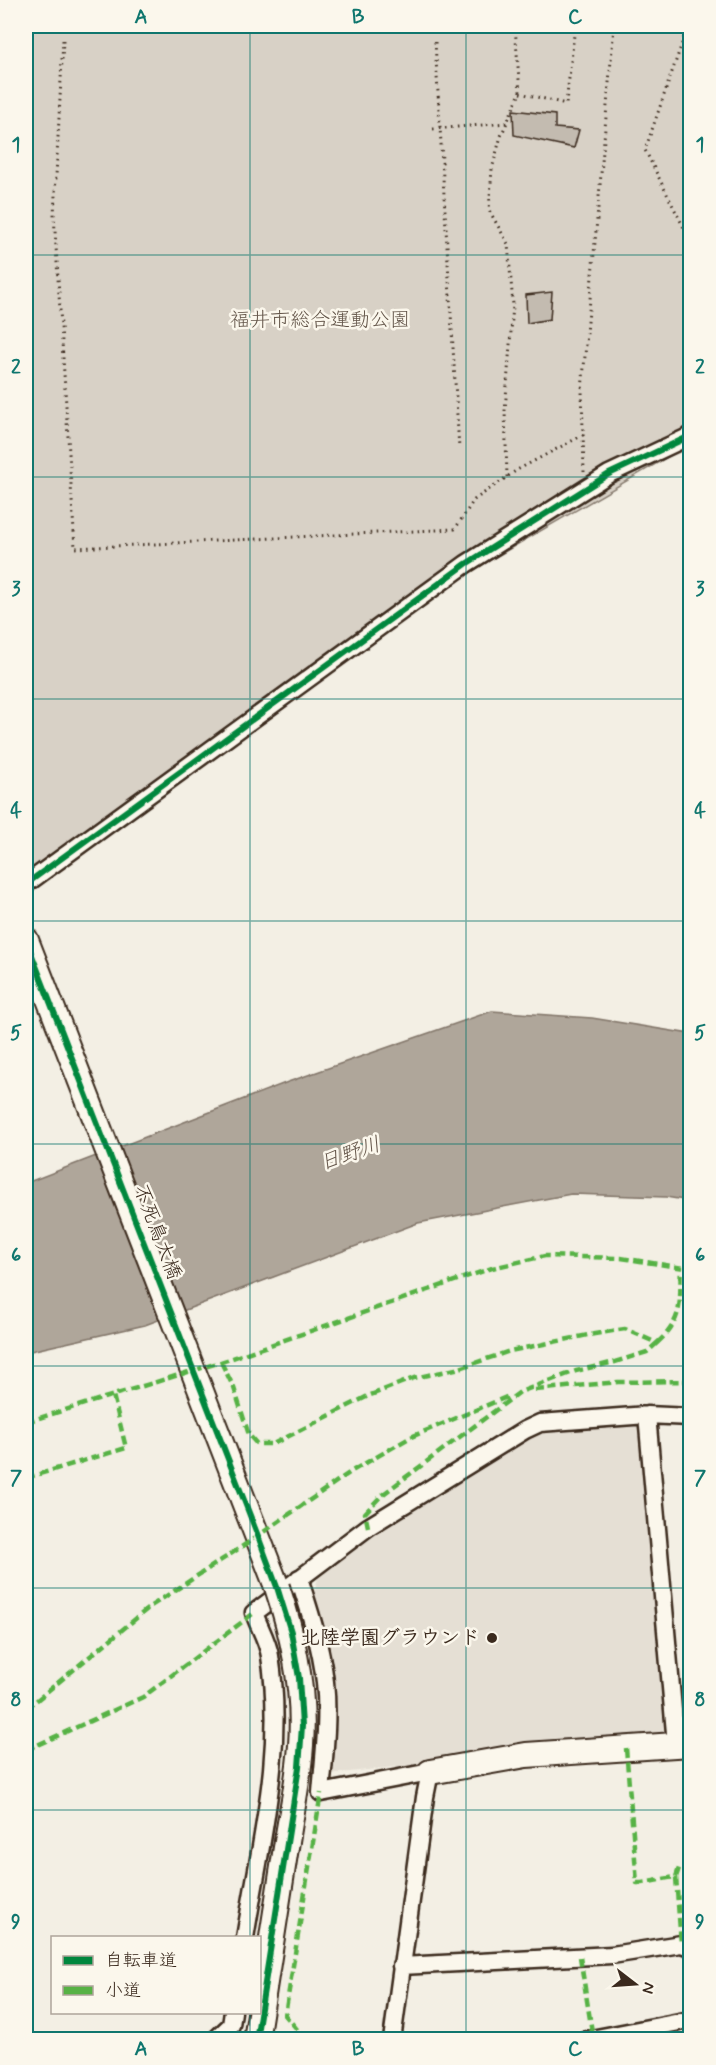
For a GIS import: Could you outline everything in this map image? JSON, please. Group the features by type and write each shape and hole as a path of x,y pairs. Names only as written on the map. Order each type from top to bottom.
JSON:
{"street":[{"path":"26,884 466,564 609,474 690,436"},
{"name":"不死鳥大橋","path":"26,939 258,1536 286,1614 299,1678 302,1746 261,2008"},
{"path":"245,1936 271,1792 276,1725 270,1654 254,1613 368,1527 525,1430 540,1424 647,1415 690,1417"},
{"path":"299,1578 314,1623 325,1681 327,1730 321,1793 526,1755 683,1744 647,1415"},
{"path":"392,2040 430,1772"},
{"path":"401,1966 612,1955 681,1944 690,1947"},
{"path":"215,2040 231,2025 233,2014"},
{"name":"不死鳥大橋","path":"256,2040 260,2014"},
{"path":"586,2040 690,2020"}],"path":[{"path":"507,477 505,411 513,305 508,244 489,210 492,169 501,136 520,93 514,26"},
{"path":"520,93 566,104 575,26"},
{"path":"585,489 582,390 614,26"},
{"path":"688,26 645,150 690,240"},
{"path":"63,40 54,215 75,548 455,529 474,500 507,477 583,435"},
{"path":"435,42 459,449"},
{"path":"433,129 507,123"}],"shaded area":[{"name":"北陸学園グラウンド","path":"635,1424 644,1435 670,1729 664,1737 331,1774 335,1726 330,1680 313,1596 318,1578 370,1536 538,1434"}],"green space":[{"name":"福井市総合運動公園","path":"26,26 690,26 690,444 396,615 26,883"}],"water":[{"name":"日野川","path":"492,1011 592,1018 690,1034 690,1201 666,1197 571,1194 418,1223 145,1325 26,1352 26,1183 288,1082"}],"building":[{"path":"513,110 555,115 555,128 579,130 574,148 514,135"},
{"path":"552,292 550,319 527,323 526,295"}],"marked path":[{"path":"26,1422 221,1362 492,1268 545,1256 621,1258 690,1269"},
{"path":"657,1343 672,1325 679,1308 681,1267"},
{"path":"221,1362 234,1388 249,1435 257,1444 273,1444 368,1396 414,1378 460,1368 510,1351 625,1329 657,1343 647,1352 576,1371 520,1392 382,1495 365,1513 368,1527"},
{"path":"535,1390 618,1382 690,1381"},
{"path":"26,1478 126,1448 113,1395"},
{"path":"26,1709 151,1606 352,1471 411,1437 509,1396"},
{"path":"26,1750 143,1697 254,1613"},
{"path":"626,1748 637,1883 676,1877 681,1944"},
{"path":"306,2040 285,2015 321,1793"},
{"path":"676,1877 679,1868 690,1867"},
{"path":"580,1957 593,2038"}],"cycle path":[{"path":"26,884 466,564 609,474 690,436"},
{"path":"26,940 258,1536 291,1632 299,1678 302,1726 299,1767 261,2008"},
{"path":"256,2040 260,2014"}],"place":[{"name":"北陸学園グラウンド","path":"492,1638"}]}
